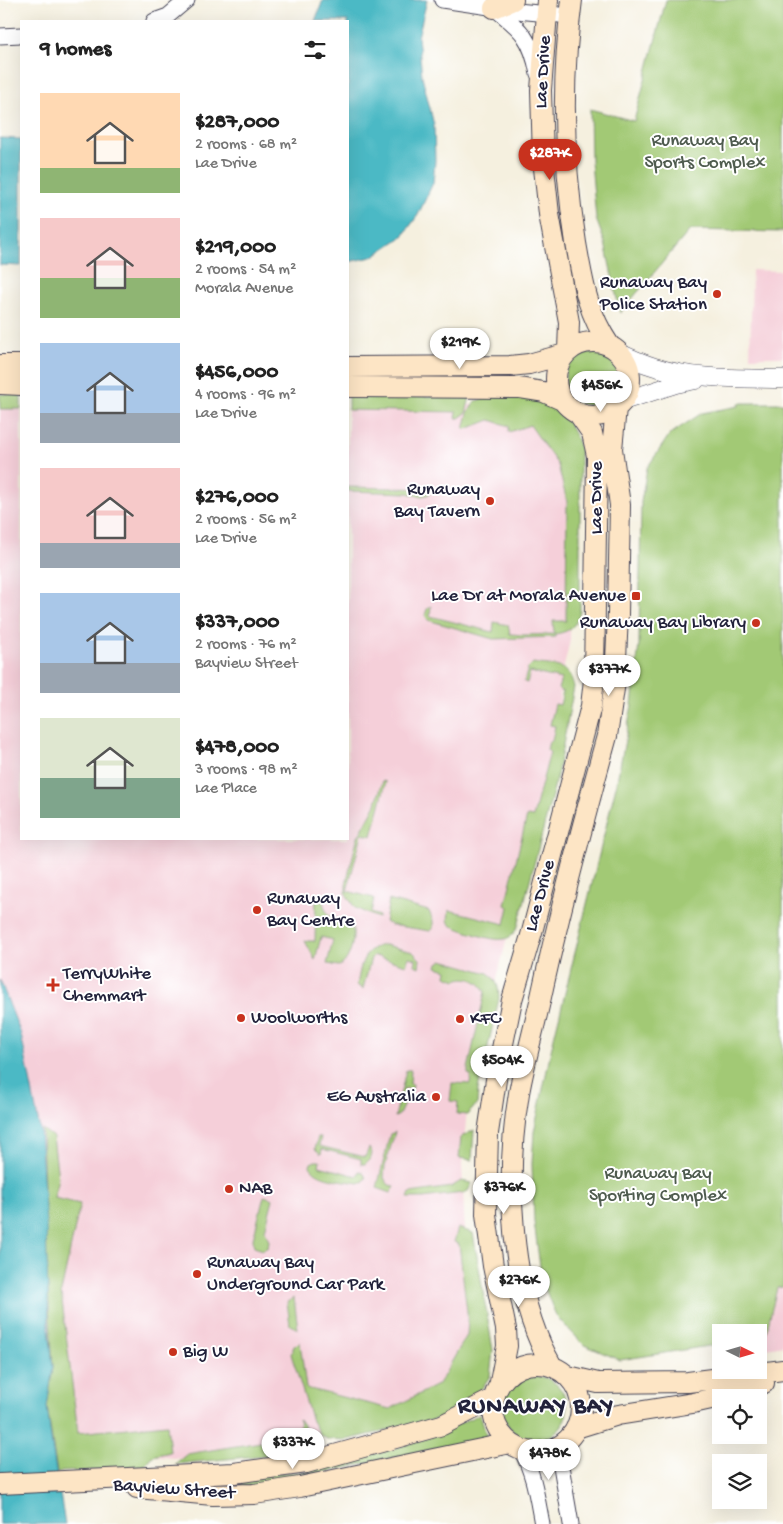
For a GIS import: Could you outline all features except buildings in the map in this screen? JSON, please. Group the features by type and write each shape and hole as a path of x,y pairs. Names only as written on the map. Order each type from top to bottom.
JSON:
{"main road":[{"path":"494,8 514,0"},
{"name":"Lae Drive","path":"547,7 541,90 542,129 546,189 569,322 567,353"},
{"name":"Lae Drive","path":"571,8 565,92 565,143 569,190 587,298 593,318 614,349"},
{"path":"588,342 603,344 614,349 625,361 629,370 629,386 619,404 608,413 598,416 578,414 567,406 559,394 556,380 558,367 567,353 574,347 588,342"},
{"path":"349,367 510,366 529,364 567,353"},
{"path":"0,365 20,365"},
{"path":"0,384 20,385"},
{"path":"349,387 519,388 544,392 562,400"},
{"name":"Lae Drive","path":"560,1371 540,1344 527,1306 514,1221 512,1187 513,1144 522,1075 548,960 607,736 612,709 617,642 620,505 612,449 619,404"},
{"name":"Lae Drive","path":"497,1390 507,1346 506,1328 493,1266 485,1201 488,1133 497,1073 512,1000 587,724 593,688 597,456 592,433 578,414"},
{"path":"485,1201 501,1209 514,1221"},
{"path":"783,1370 688,1382 598,1383 538,1363 524,1365 511,1372 497,1390 492,1411 495,1424 501,1435 516,1447 532,1452 544,1452 555,1449 570,1436 618,1415 720,1397 783,1377"},
{"path":"560,1371 575,1385 582,1407 580,1418 570,1436"},
{"name":"Bayview Street","path":"0,1484 234,1473 306,1463 442,1425 497,1390"},
{"name":"Bayview Street","path":"74,1482 213,1496 254,1494 516,1447"}],"street":[{"path":"157,20 168,16 187,0"},
{"path":"442,0 494,8 571,8"},
{"path":"494,8 517,26 527,39 535,57 541,90"},
{"path":"0,36 20,36"},
{"path":"614,349 655,367 680,374 716,378 783,379"},
{"path":"619,404 676,384 716,378"},
{"path":"570,1436 561,1466 571,1524"},
{"path":"516,1447 531,1470 542,1524"}],"shaded area":[{"path":"752,270 783,271 783,357 750,357"},
{"name":"Runaway Bay Centre","path":"0,401 20,401 20,840 349,840 349,404 475,405 530,424 565,466 572,505 570,640 561,680 558,726 468,1099 462,1164 465,1236 474,1301 460,1374 397,1417 205,1461 52,1446 47,1407 53,1367 49,1329 46,1224 21,1034 0,980"},
{"path":"783,1287 783,1345 768,1348 768,1325 777,1288"}],"green space":[{"name":"Runaway Bay Sports Complex","path":"666,0 783,0 783,232 690,230 620,313 605,243 596,219 591,161 590,109 634,121"},
{"path":"592,352 602,354 611,360 617,369 619,379 617,389 611,398 602,404 592,406 582,404 573,398 567,389 565,379 567,369 573,360 582,354"},
{"path":"0,394 20,394 20,409 0,409"},
{"path":"349,395 470,397 466,413 456,418 457,412 349,410"},
{"path":"497,395 535,399 548,403 566,420 580,448 580,612 572,628 555,634 555,637 493,639 428,620 425,615 427,609 431,606 430,616 493,632 494,622 508,625 510,634 524,635 554,634 553,621 566,621 567,502 558,465 530,425 509,432 509,426 490,420 464,430 468,413 475,401"},
{"name":"Runaway Bay Sporting Complex","path":"739,403 783,403 783,1287 777,1288 768,1325 712,1324 712,1345 620,1360 584,1345 556,1316 542,1281 534,1222 532,1164 534,1132 552,1046 616,786 632,705 639,645 641,502 647,468 670,434 702,413 739,406"},
{"path":"349,487 435,489 426,495 419,496 408,493 349,491"},
{"path":"533,663 564,669 572,679 574,687 557,776 518,926 509,937 492,939 450,925 448,920 449,910 505,924 509,907 505,905 527,816 533,817 550,752 547,750 549,741 552,741 555,726 550,725 555,704 560,705 563,692 558,689 561,679 530,672 527,683 524,682 528,668"},
{"path":"383,781 386,782 372,836 362,834 347,891 374,898 371,913 379,916 378,918 355,908 346,894 346,884 357,839 375,806"},
{"path":"316,896 322,898 327,913 333,917 346,920 353,928 353,940 349,954 343,964 339,966 327,964 333,940 321,937 315,960 305,941 315,941"},
{"path":"389,900 429,911 433,921 433,929 430,931 391,925 385,922"},
{"path":"385,945 413,952 420,959 419,967 415,965 416,959 409,957 406,965 375,956 371,958 363,989 357,985 364,959 371,949"},
{"path":"442,960 488,973 497,984 499,991 499,999 478,1089 477,1104 467,1115 457,1114 458,1102 450,1101 452,1083 470,1084 471,1075 468,1074 468,1069 485,992 473,980 465,978 456,980 446,976 447,970 437,967 438,963"},
{"path":"406,1070 411,1070 410,1084 413,1084 412,1089 404,1088 404,1104 399,1115 395,1117"},
{"path":"42,1129 53,1137 58,1178 54,1198 80,1204 61,1292 78,1433 167,1424 170,1452 153,1456 144,1466 57,1472 47,1407 53,1367 47,1274"},
{"path":"474,1130 472,1160 459,1158 461,1137"},
{"path":"395,1132 385,1166 384,1178 389,1185 395,1186 391,1193 377,1188 390,1134"},
{"path":"318,1137 321,1137 319,1146 365,1157 369,1148 372,1153 371,1158 365,1164 361,1164 361,1159 322,1149 321,1154 315,1149"},
{"path":"315,1161 320,1161 319,1166 357,1176 359,1171 363,1172 366,1178 363,1182 358,1183 325,1177 313,1171 310,1166"},
{"path":"461,1181 472,1183 468,1191 423,1198 408,1198 410,1193 451,1187"},
{"path":"264,1196 273,1199 265,1230 269,1241 268,1247 263,1250 254,1247 253,1239"},
{"path":"458,1228 473,1233 493,1350 490,1376 478,1394 463,1407 446,1417 346,1440 327,1439 320,1435 312,1421 291,1354 294,1346 300,1342 306,1388 390,1409 439,1384 467,1335 468,1320 459,1244 454,1242"},
{"path":"294,1298 298,1329 290,1325 287,1302"},
{"path":"535,1376 553,1382 561,1390 567,1408 561,1426 553,1434 535,1440 517,1434 509,1426 503,1408 509,1390 517,1382"},
{"path":"480,1414 487,1438 244,1489 98,1480 304,1472 389,1450 430,1437"},
{"path":"299,1419 319,1449 296,1452 301,1442"},
{"path":"284,1434 283,1449 268,1455 175,1464 187,1454 267,1441"}],"water":[{"path":"323,0 427,0 418,37 422,76 434,125 435,161 433,183 418,215 403,236 372,257 349,262 349,20 315,20"},
{"path":"0,138 20,139 20,266 0,265"},
{"path":"0,980 21,1034 40,1130 46,1224 49,1329 53,1367 47,1407 65,1524 0,1524"}],"place":[{"name":"Runaway Bay Police Station","path":"717,294"},
{"name":"Runaway Bay Tavern","path":"490,501"},
{"name":"Lae Dr at Morala Avenue","path":"636,596"},
{"name":"Runaway Bay Library","path":"756,623"},
{"name":"Runaway Bay Centre","path":"257,910"},
{"name":"TerryWhite Chemmart","path":"53,985"},
{"name":"Woolworths","path":"241,1018"},
{"name":"KFC","path":"460,1019"},
{"name":"EG Australia","path":"436,1097"},
{"name":"NAB","path":"229,1189"},
{"name":"Runaway Bay Underground Car Park","path":"197,1274"},
{"name":"Big W","path":"173,1352"}],"district":[{"name":"RUNAWAY BAY","path":"536,1407"}]}
